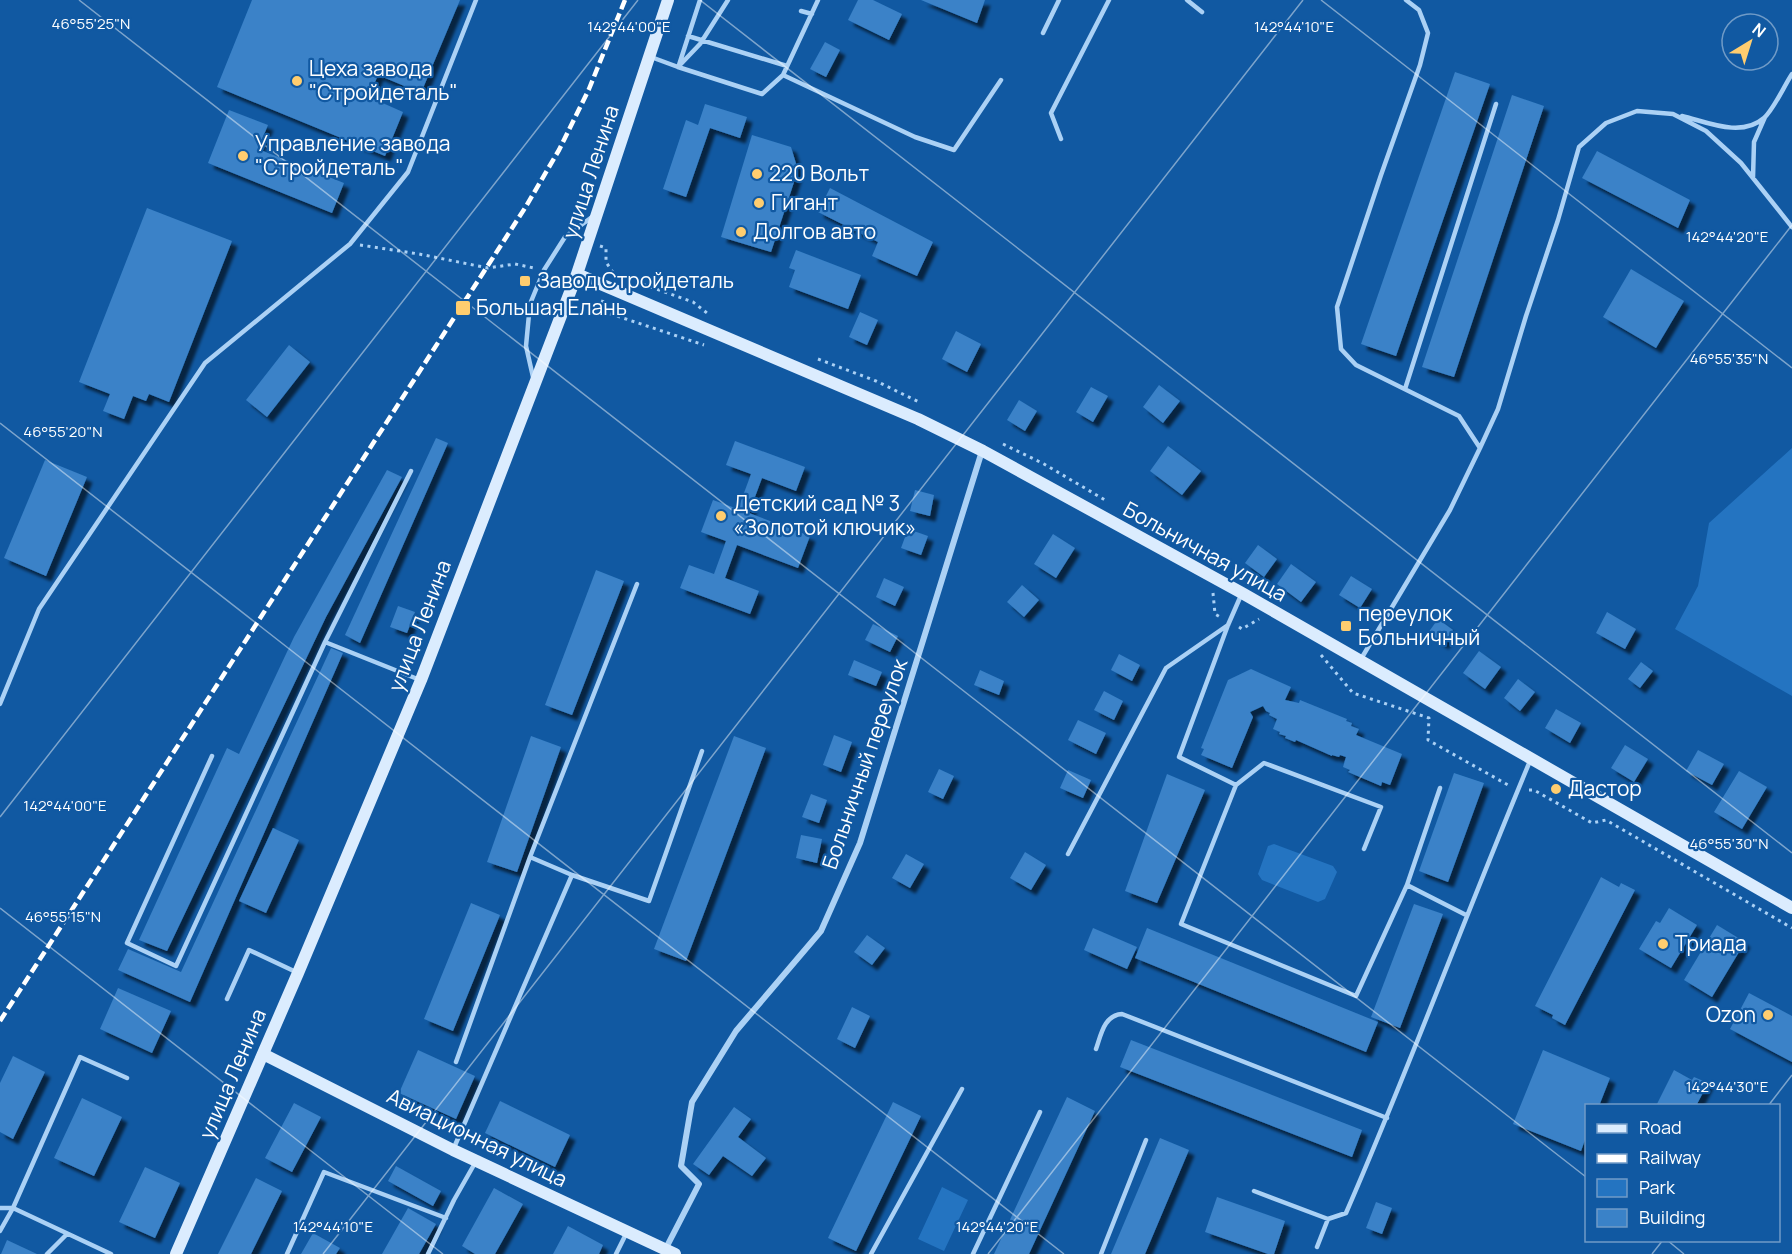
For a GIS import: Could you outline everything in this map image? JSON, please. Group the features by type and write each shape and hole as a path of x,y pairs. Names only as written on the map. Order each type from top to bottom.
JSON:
{"street":[{"name":"улица Ленина","path":"176,1254 298,973 421,680 578,274 668,0"},
{"name":"Больничная улица","path":"578,274 908,415 983,451 1242,593 1792,908"},
{"name":"Больничный переулок","path":"670,1252 699,1184 681,1166 692,1102 736,1031 820,931 860,843 983,451"},
{"name":"Авиационная улица","path":"263,1054 453,1150 670,1252"}],"lane":[{"path":"0,704 39,609 205,363 350,244 408,172 476,0"},
{"path":"678,67 700,0"},
{"path":"650,56 762,94 783,75 818,0"},
{"path":"1043,33 1059,0"},
{"path":"1061,139 1051,113 1108,0"},
{"path":"1187,0 1202,12"},
{"path":"1406,0 1419,10 1428,33 1420,66 1337,307 1341,349 1356,365 1460,417 1480,448"},
{"path":"678,67 702,40 727,1"},
{"path":"801,11 812,14"},
{"path":"688,36 787,66"},
{"path":"1753,178 1754,142 1765,117 1792,74"},
{"path":"783,75 915,137 954,150 1001,80"},
{"path":"1405,389 1496,104"},
{"path":"1359,662 1450,510 1498,409 1579,147 1606,123 1637,111 1673,114 1733,128 1751,126 1765,117"},
{"path":"1673,114 1706,131 1741,163 1792,227"},
{"path":"535,384 526,346 530,304 544,270 565,237 597,214"},
{"path":"212,756 127,943 176,966 325,642 411,471"},
{"path":"456,1062 530,857 638,584"},
{"path":"1236,785 1179,757 1228,623 1242,593"},
{"path":"1068,854 1166,668 1228,623"},
{"path":"325,642 421,680"},
{"path":"530,857 572,875 648,901 702,751"},
{"path":"1254,1191 1328,1219 1346,1213 1387,1118 1466,915 1531,758"},
{"path":"1364,849 1381,807 1264,763 1236,785 1181,924 1356,996 1407,885 1440,788"},
{"path":"453,1150 572,875"},
{"path":"1407,885 1466,915"},
{"path":"227,999 249,950 298,973"},
{"path":"1096,1049 1106,1022 1112,1016 1122,1014 1387,1118"},
{"path":"0,1231 13,1208 80,1057 127,1078"},
{"path":"871,1254 962,1089"},
{"path":"973,1254 1040,1112"},
{"path":"1101,1254 1146,1140"},
{"path":"428,1254 454,1200 477,1161"},
{"path":"287,1254 324,1172 446,1218"},
{"path":"0,1208 13,1208 111,1254"},
{"path":"1317,1247 1328,1219"},
{"path":"616,1254 627,1232"},
{"path":"47,1254 68,1234"}],"path":[{"path":"588,242 606,248 606,262 614,274"},
{"path":"350,244 419,254 488,268 515,264 544,270"},
{"path":"608,287 598,310 708,346"},
{"path":"1213,593 1215,614 1228,623 1242,629 1259,619 1268,625"}],"green space":[{"path":"1792,448 1792,696 1675,629 1698,586 1709,523"},
{"path":"1274,844 1333,866 1337,872 1325,899 1318,902 1262,880 1258,874 1268,846"},
{"path":"942,1187 968,1200 944,1251 918,1239"}],"building":[{"name":"Цеха завода \"Стройдеталь\"","path":"252,0 460,0 421,93 378,75 369,97 403,112 385,156 217,87"},
{"path":"858,0 873,0 902,14 889,40 848,20"},
{"path":"921,0 985,0 977,23"},
{"path":"825,42 840,50 826,77 810,69"},
{"path":"1455,72 1490,84 1396,356 1361,344"},
{"path":"1512,95 1544,106 1454,377 1422,367"},
{"path":"705,104 747,117 740,138 710,128 686,197 663,189 686,120 698,125"},
{"name":"Управление завода \"Стройдеталь\"","path":"229,110 268,125 258,149 344,183 332,213 208,163"},
{"name":"Гигант","path":"752,135 791,147 798,170 771,252 721,237"},
{"path":"1597,151 1690,200 1678,228 1582,178"},
{"path":"830,188 933,242 917,276 872,256 878,242 818,212"},
{"path":"147,208 232,241 169,402 149,394 146,401 133,396 124,419 103,411 110,394 79,382"},
{"path":"796,250 861,275 848,309 789,287 795,270 789,268"},
{"path":"1631,269 1684,301 1656,348 1603,317"},
{"path":"860,312 878,320 867,345 849,337"},
{"path":"956,331 981,344 967,372 942,359"},
{"path":"289,345 310,362 267,417 246,400"},
{"path":"1159,385 1180,401 1163,423 1143,407"},
{"path":"1091,387 1108,396 1093,422 1076,412"},
{"path":"1019,400 1037,411 1025,431 1007,420"},
{"path":"436,438 448,443 360,643 345,635"},
{"path":"735,441 805,467 796,491 762,478 749,513 810,536 798,568 737,545 725,578 759,591 750,614 680,588 689,565 714,574 726,541 701,532 713,500 738,509 751,474 726,465"},
{"path":"1168,446 1201,471 1182,495 1150,471"},
{"path":"45,460 87,477 46,576 4,558"},
{"path":"387,470 402,477 326,617 167,951 139,940 227,748 239,754 294,637"},
{"path":"915,490 934,495 930,516 910,511"},
{"path":"908,529 928,536 921,555 901,548"},
{"path":"1053,534 1075,548 1056,578 1034,564"},
{"path":"1258,545 1277,559 1264,577 1245,563"},
{"path":"1291,564 1316,582 1301,602 1277,584"},
{"path":"596,570 624,581 572,715 545,705"},
{"path":"1351,576 1372,589 1360,608 1339,595"},
{"path":"884,578 904,587 895,606 876,597"},
{"path":"1022,585 1039,600 1024,617 1007,602"},
{"path":"398,606 415,612 407,633 390,627"},
{"path":"1607,612 1636,629 1625,649 1596,633"},
{"path":"1438,619 1453,630 1443,644 1428,633"},
{"path":"873,624 898,636 890,652 865,640"},
{"path":"331,648 343,653 190,1002 118,970 128,949 181,972"},
{"path":"1479,651 1501,667 1485,689 1463,673"},
{"path":"1119,654 1140,665 1132,681 1111,670"},
{"path":"854,660 882,672 876,686 848,675"},
{"path":"1641,662 1653,671 1640,688 1628,679"},
{"path":"1251,669 1291,687 1285,700 1299,703 1300,700 1347,719 1346,721 1352,723 1351,726 1359,729 1356,735 1402,754 1390,785 1382,782 1381,786 1348,772 1350,770 1343,767 1346,757 1332,756 1296,740 1295,742 1285,738 1286,736 1273,729 1277,719 1269,715 1270,713 1263,706 1250,712 1253,717 1232,768 1201,755 1204,749 1201,748 1228,680"},
{"path":"980,670 1004,681 999,695 974,685"},
{"path":"1518,679 1535,692 1520,711 1504,698"},
{"path":"1104,691 1123,701 1114,720 1094,710"},
{"path":"1556,709 1581,723 1570,743 1545,728"},
{"path":"1078,720 1106,733 1096,754 1068,740"},
{"path":"834,735 852,742 841,772 823,765"},
{"path":"531,736 561,747 517,872 487,862"},
{"path":"734,736 766,748 686,961 654,949"},
{"path":"1625,745 1648,759 1634,782 1611,768"},
{"path":"1698,750 1724,764 1712,785 1686,771"},
{"path":"939,769 954,776 943,799 928,792"},
{"path":"1068,770 1091,780 1083,798 1060,788"},
{"path":"1739,771 1767,787 1742,829 1714,812"},
{"path":"1454,773 1484,783 1448,882 1419,871"},
{"path":"1167,774 1205,790 1157,903 1125,891"},
{"path":"811,794 827,800 819,823 802,817"},
{"path":"273,828 299,840 266,913 239,901"},
{"path":"801,835 822,839 817,863 796,858"},
{"path":"1025,852 1046,865 1031,890 1010,878"},
{"path":"906,854 924,864 910,888 892,878"},
{"path":"1601,877 1619,887 1621,883 1635,890 1565,1025 1552,1018 1553,1015 1535,1006"},
{"path":"471,903 500,915 453,1031 424,1019"},
{"path":"1414,904 1443,914 1400,1028 1371,1017"},
{"name":"Триада","path":"1669,908 1697,925 1671,968 1639,949 1656,921 1660,923"},
{"path":"1717,925 1745,942 1712,997 1684,980"},
{"path":"1093,928 1137,947 1127,969 1084,950"},
{"path":"1147,928 1378,1022 1366,1052 1135,958"},
{"path":"867,935 885,948 872,965 854,952"},
{"path":"118,988 171,1011 152,1053 100,1029"},
{"path":"1749,993 1792,1016 1792,1062 1730,1029"},
{"path":"852,1007 870,1016 855,1048 837,1039"},
{"path":"1131,1040 1362,1130 1352,1157 1120,1067"},
{"path":"418,1050 475,1076 456,1119 399,1093"},
{"path":"1543,1050 1610,1078 1600,1104 1585,1104 1585,1140 1581,1151 1513,1124"},
{"path":"13,1056 45,1072 13,1139 0,1132 0,1083"},
{"path":"1674,1070 1692,1080 1694,1077 1708,1083 1697,1104 1657,1104"},
{"path":"1067,1097 1095,1111 1029,1254 994,1254"},
{"path":"82,1098 122,1117 94,1176 54,1158"},
{"path":"500,1101 570,1135 555,1167 485,1133"},
{"path":"893,1102 921,1116 856,1251 828,1238"},
{"path":"294,1103 321,1117 292,1172 265,1158"},
{"path":"734,1107 751,1119 738,1137 766,1158 752,1176 723,1156 709,1175 693,1164"},
{"path":"1160,1138 1189,1150 1145,1254 1111,1254"},
{"path":"396,1166 441,1191 433,1206 388,1181"},
{"path":"145,1167 180,1183 155,1238 119,1222"},
{"path":"256,1178 282,1191 251,1254 218,1254"},
{"path":"494,1188 523,1204 495,1254 475,1254 462,1246"},
{"path":"1217,1197 1285,1221 1274,1254 1268,1254 1205,1232"},
{"path":"1376,1202 1392,1208 1382,1234 1366,1228"},
{"path":"408,1208 436,1224 419,1254 382,1254"},
{"path":"568,1226 603,1245 599,1254 553,1254"},
{"path":"313,1233 340,1248 336,1254 301,1254"},
{"path":"7,1240 37,1254 1,1254"}],"railway":[{"path":"0,1021 525,208 559,150 589,89 625,0"}],"place":[{"name":"Цеха завода \"Стройдеталь\"","path":"297,81"},
{"name":"Управление завода \"Стройдеталь\"","path":"243,156"},
{"name":"220 Вольт","path":"757,174"},
{"name":"Гигант","path":"759,203"},
{"name":"Долгов авто","path":"741,232"},
{"name":"Завод Стройдеталь","path":"525,281"},
{"name":"Большая Елань","path":"463,308"},
{"name":"Детский сад № 3 «Золотой ключик»","path":"721,516"},
{"name":"переулок Больничный","path":"1346,626"},
{"name":"Дастор","path":"1556,789"},
{"name":"Триада","path":"1663,944"},
{"name":"Ozon","path":"1768,1015"}]}
